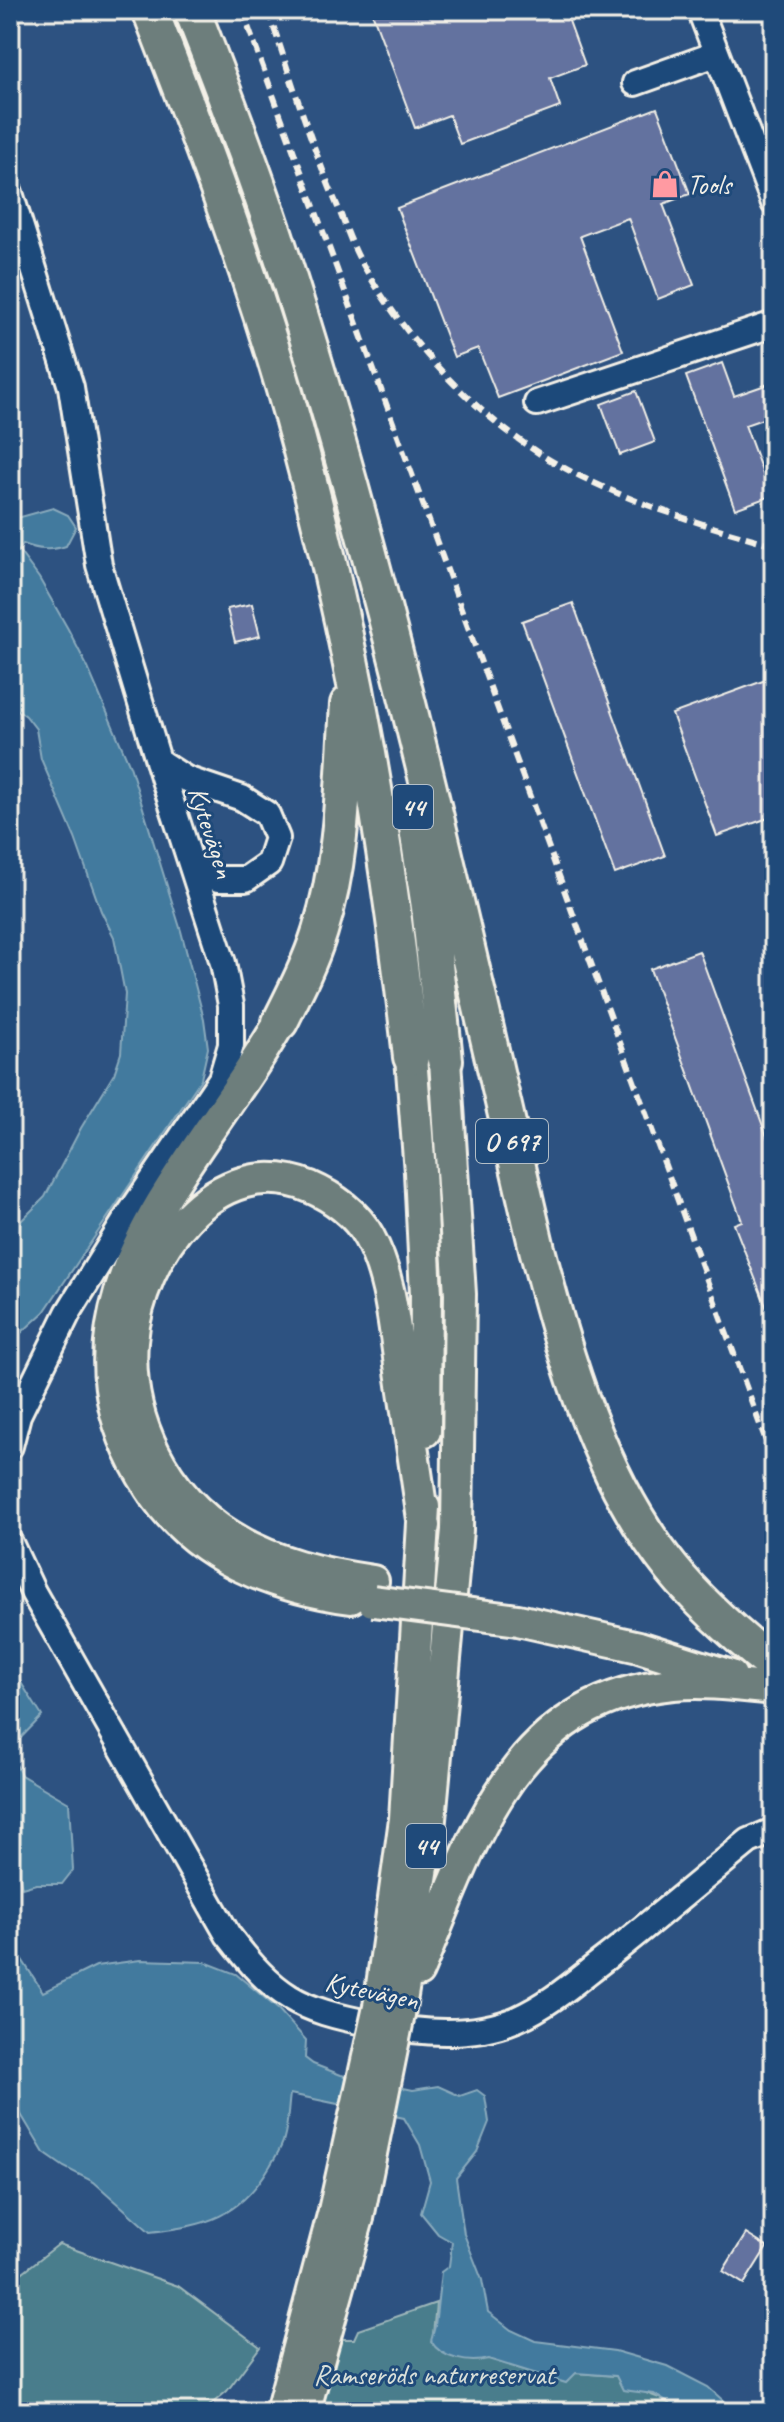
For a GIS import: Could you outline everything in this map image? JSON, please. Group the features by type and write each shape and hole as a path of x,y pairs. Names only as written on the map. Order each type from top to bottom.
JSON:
{"highway":[{"name":"44","path":"150,10 237,243 300,447 370,753 395,912 411,1057"},
{"name":"44","path":"192,10 274,231 320,380 369,557 429,907 445,1060"},
{"name":"O 697","path":"369,557 419,747 541,1264 556,1323 579,1391 603,1453 651,1540 696,1596 772,1680"},
{"path":"280,1022 311,957 331,892 342,803 350,656"}],"main road":[{"path":"280,1022 156,1209 120,1287 109,1339 111,1394 126,1445 139,1472 172,1518 218,1555 275,1581 307,1590 373,1591 517,1610 680,1658 772,1680"},
{"name":"44","path":"389,2010 424,1526 426,1294 411,1057"},
{"name":"44","path":"304,2412 429,1830 457,1530 460,1294 445,1060"},
{"path":"373,1591 290,1564 231,1537 209,1522 172,1482 155,1456 143,1427 134,1386 132,1341 137,1315 156,1262 183,1221 201,1204 245,1182 271,1178 299,1183 325,1194 349,1212 368,1234 381,1265 392,1307 424,1526"},
{"path":"389,2010 478,1834 512,1774 551,1730 597,1702 646,1687 772,1680"},
{"name":"44","path":"281,2412 346,2215"}],"street":[{"path":"700,10 774,203"},
{"path":"635,83 716,54"},
{"name":"Kytevägen","path":"10,193 71,387 99,565 223,963 231,1005 231,1045 221,1079 128,1216 68,1313 18,1415 10,1446"},
{"path":"537,403 774,324"},
{"path":"158,761 186,779 242,798 255,806 267,814 277,838 269,863 246,879 218,879 193,867"},
{"name":"Kytevägen","path":"10,1543 33,1592 228,1935 257,1972 289,1999 325,2015 426,2032 470,2031 516,2019 569,1987 749,1841 768,1833 774,1835"}],"green space":[{"path":"59,2244 178,2286 260,2347 227,2391 202,2412 10,2412 10,2282"},
{"name":"Ramseröds naturreservat","path":"436,2303 433,2335 576,2373 616,2376 670,2402 682,2412 310,2412 335,2339 354,2339 358,2330"}],"shaded area":[{"path":"53,508 68,515 76,527 66,546 44,549 23,544 19,551 39,578 68,629 130,766 181,931 204,1019 208,1048 201,1079 44,1312 10,1343 10,1232 45,1197 114,1074 121,1053 125,994 114,937 41,759 36,729 18,710 10,714 10,520"},
{"path":"10,1665 42,1716 10,1749"},
{"path":"10,1752 21,1775 69,1803 73,1870 62,1884 36,1884 22,1888 13,1848 10,1848"},
{"path":"10,1936 43,1992 96,1966 140,1960 205,1962 236,1974 279,2010 306,2040 305,2058 313,2064 341,2075 413,2090 438,2086 460,2096 477,2090 485,2096 489,2122 477,2152 456,2178 464,2234 482,2280 488,2312 511,2330 535,2341 615,2351 667,2366 708,2387 736,2412 682,2412 654,2394 623,2390 616,2376 576,2373 566,2383 488,2359 456,2359 436,2347 431,2341 441,2272 449,2266 452,2242 438,2234 421,2213 430,2181 420,2145 404,2118 290,2094 282,2145 259,2183 246,2197 234,2208 205,2222 150,2232 94,2182 44,2153 10,2096"}],"building":[{"path":"371,10 565,10 585,65 550,78 560,107 460,144 449,115 415,128"},
{"path":"657,108 690,194 663,204 694,285 658,299 628,218 580,236 623,351 498,398 478,348 454,357 397,208"},
{"path":"722,363 734,396 774,382 774,415 745,425 771,496 735,509 686,376"},
{"path":"636,391 655,442 620,455 601,404"},
{"path":"573,603 665,856 615,874 522,621"},
{"path":"252,604 260,636 235,642 227,609"},
{"path":"774,677 774,816 717,836 672,714"},
{"path":"699,951 774,1156 774,1327 734,1224 742,1221 650,969"},
{"path":"746,2234 767,2247 744,2284 723,2271"}],"railway":[{"path":"242,10 774,1463"},
{"path":"268,10 318,157 355,250 393,312 459,389 537,452 592,482 652,507 774,545"}],"place":[{"name":"Tools","path":"665,184"}]}
